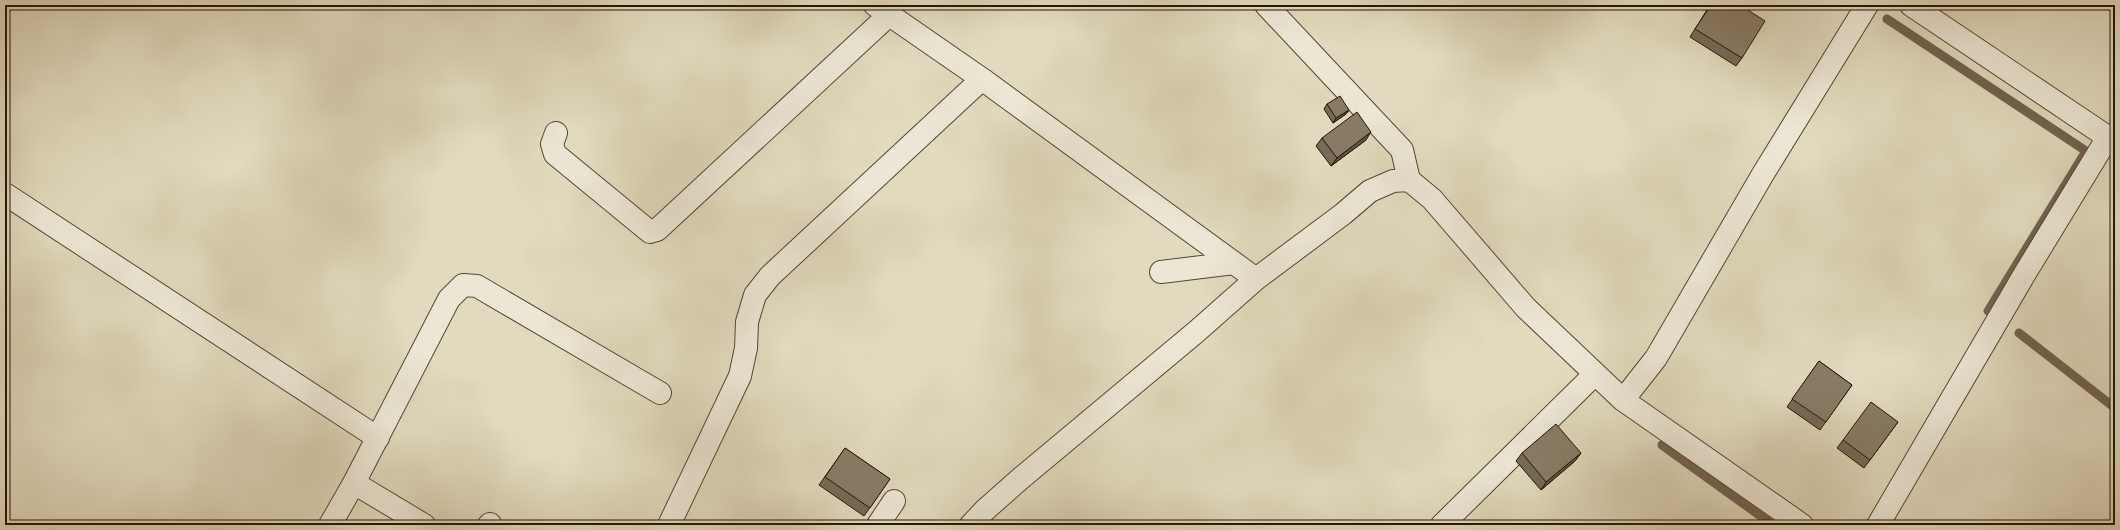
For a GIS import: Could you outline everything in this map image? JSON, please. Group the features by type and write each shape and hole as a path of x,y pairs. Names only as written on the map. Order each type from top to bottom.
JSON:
{"street":[{"path":"1266,5 1402,150 1410,180 1432,199 1526,308 1623,400 1802,525"},
{"path":"1623,400 1656,358 1762,174 1867,5"},
{"path":"1878,525 2024,276 2112,140 1911,5"},
{"path":"556,133 552,144 555,154 650,232 657,230 671,214 882,10 982,79 1256,279"},
{"path":"669,525 740,376 746,348 747,322 755,294 770,276 982,79"},
{"path":"971,525 985,510 1020,479 1196,332 1256,279 1343,214 1370,191 1393,181 1410,180"},
{"path":"5,194 378,438"},
{"path":"1161,272 1234,263"},
{"path":"330,525 378,438 449,299 463,285 477,286 660,393"},
{"path":"1442,525 1595,374"},
{"path":"354,483 424,525"},
{"path":"878,525 894,501"}],"building":[{"path":"1711,5 1740,5 1765,21 1742,58 1695,29"},
{"path":"1340,96 1349,110 1336,118 1327,104"},
{"path":"1357,112 1371,132 1337,158 1322,138"},
{"path":"1819,361 1852,385 1826,422 1792,399"},
{"path":"1871,402 1898,422 1870,460 1843,440"},
{"path":"1556,424 1581,453 1546,482 1522,453"},
{"path":"845,448 890,479 870,508 825,477"},
{"path":"833,520 840,525 830,525"}],"waterway":[{"path":"1887,19 2086,151 1988,311"},
{"path":"2019,333 2115,408"},
{"path":"1662,445 1773,525"}]}
